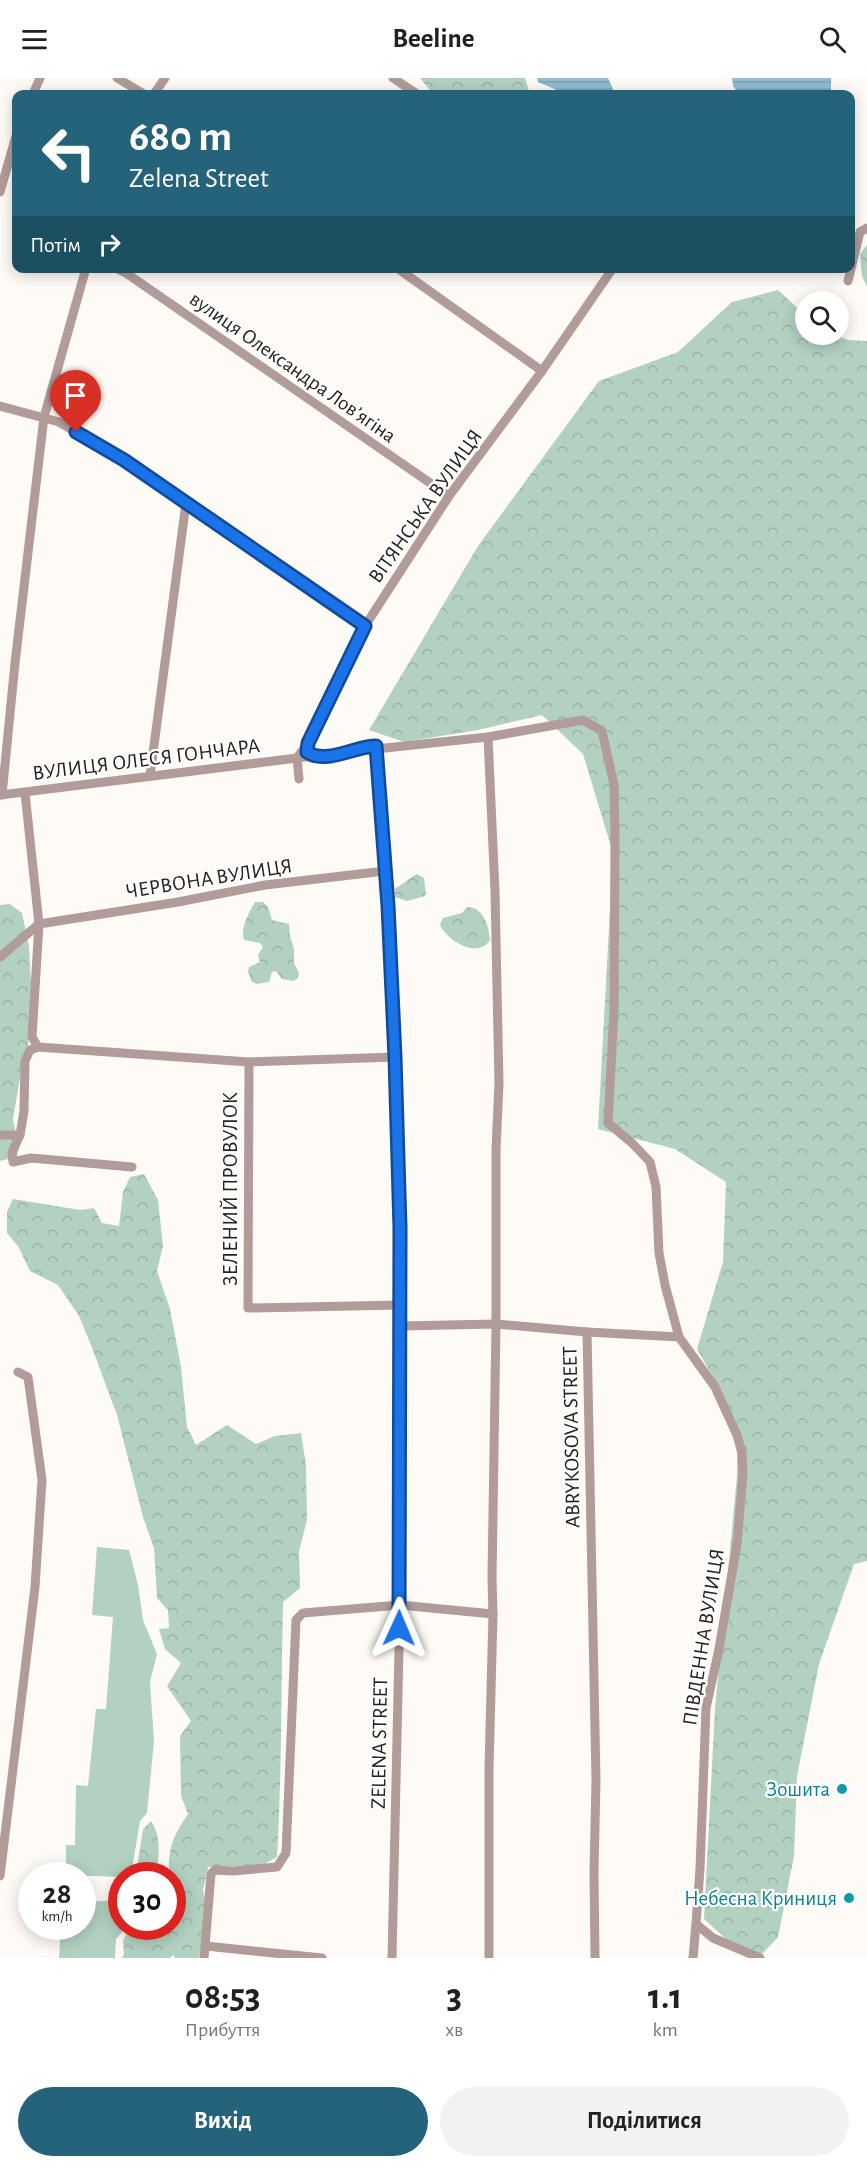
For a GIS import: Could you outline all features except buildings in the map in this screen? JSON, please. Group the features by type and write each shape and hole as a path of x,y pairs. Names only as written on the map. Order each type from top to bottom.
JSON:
{"street":[{"path":"117,78 137,90"},
{"path":"393,78 411,90"},
{"path":"0,192 12,150"},
{"path":"855,249 859,231"},
{"path":"1,795 45,417 85,273"},
{"name":"вулиця Олександра Ловʼягіна","path":"126,273 449,496"},
{"path":"404,273 542,371"},
{"name":"ВІТЯНСЬКА ВУЛИЦЯ","path":"297,758 308,743 365,626 449,496 542,371 610,273"},
{"path":"848,281 850,273"},
{"path":"0,406 59,422 124,460 365,626"},
{"path":"150,776 186,503"},
{"path":"298,779 297,758 331,756 369,746 376,746 376,749 488,737 583,720 602,730 615,785 614,1011 608,1123 650,1162 656,1187 659,1253 679,1336 587,1332"},
{"path":"488,737 495,891 499,1083 496,1150 492,1567 494,1614 489,1768 489,1958"},
{"path":"308,743 307,752 313,756"},
{"name":"ZELENA STREET","path":"376,749 395,1057 400,1228 400,1605 392,1958"},
{"name":"ВУЛИЦЯ ОЛЕСЯ ГОНЧАРА","path":"1,795 297,758"},
{"path":"25,793 39,924 32,1037 38,1047"},
{"name":"ЧЕРВОНА ВУЛИЦЯ","path":"39,924 178,902 265,885 385,871"},
{"path":"0,957 39,924"},
{"path":"132,1167 31,1158 13,1162 12,1152 20,1135 24,1111 25,1061 30,1050 38,1047 249,1062 395,1057"},
{"name":"ЗЕЛЕНИЙ ПРОВУЛОК","path":"249,1062 248,1308 400,1305"},
{"path":"0,1135 20,1135"},
{"name":"ABRYKOSOVA STREET","path":"400,1326 496,1324 587,1332 596,1780 594,1872 596,1958"},
{"name":"ПІВДЕННА ВУЛИЦЯ","path":"679,1336 714,1387 737,1435 742,1454 743,1473 736,1544 719,1648 706,1708 693,1958"},
{"path":"0,1876 35,1587 42,1480 28,1377 18,1372"},
{"path":"204,1958 211,1874 215,1870 233,1871 277,1867 286,1853 296,1620 303,1613 400,1605 494,1614"},
{"path":"696,1924 713,1938 760,1958"},
{"path":"206,1946 322,1958"}],"green space":[{"path":"420,78 525,78 529,90 430,90"},
{"path":"867,245 867,287 862,276 860,254"},
{"path":"778,290 795,306 795,345 849,345 849,340 867,341 867,1561 854,1564 819,1664 797,1776 794,1856 778,1937 761,1955 727,1940 704,1919 715,1709 737,1476 737,1435 725,1398 697,1349 723,1262 726,1182 675,1149 598,1129 613,853 583,754 542,715 478,730 404,742 369,730 478,546 599,381 678,352 732,302"},
{"path":"417,874 424,878 425,896 407,901 395,897 395,888"},
{"path":"255,902 263,902 268,907 272,920 289,924 294,948 294,963 299,973 298,978 294,981 282,979 276,971 272,972 269,982 257,984 252,982 248,972 249,967 260,962 258,955 263,947 260,943 244,940 243,930"},
{"path":"10,904 22,913 29,946 31,982 28,1052 23,1060 13,1119 19,1149 16,1157 0,1161 0,905"},
{"path":"467,907 478,910 484,919 490,940 484,946 470,948 463,946 455,942 440,925 443,918 462,913"},
{"path":"144,1174 158,1200 163,1246 157,1271 170,1309 181,1367 187,1427 196,1445 227,1425 256,1444 275,1436 301,1433 306,1465 307,1520 299,1551 300,1588 283,1602 277,1857 263,1865 208,1867 203,1890 207,1911 199,1958 175,1958 173,1955 170,1958 122,1958 124,1940 186,1940 186,1862 169,1862 169,1857 175,1836 188,1814 181,1796 180,1736 191,1721 167,1686 181,1663 165,1649 159,1629 169,1628 168,1610 157,1598 154,1548 143,1517 117,1415 91,1345 79,1316 58,1285 30,1271 18,1246 7,1233 7,1212 13,1199 80,1210 94,1208 102,1223 119,1226 123,1192 130,1177"},
{"path":"97,1547 129,1550 138,1585 143,1620 157,1654 150,1682 154,1741 147,1813 140,1821 133,1862 108,1862 108,1877 96,1876 96,1862 66,1862 66,1845 75,1845 76,1785 88,1786 96,1709 106,1709 113,1617 92,1615"},
{"path":"151,1821 155,1828 158,1841 158,1862 138,1862 143,1829"},
{"path":"96,1901 108,1901 108,1940 116,1940 115,1958 59,1958 60,1940 96,1940"}],"water":[{"path":"537,78 608,78 613,89 557,90 538,82"},
{"path":"732,78 831,78 831,90 736,90"}],"place":[{"name":"Зошита","path":"842,1789"},
{"name":"Небесна Криниця","path":"849,1898"}],"route":[{"path":"76,432 124,460 365,626 308,743 307,752 313,756 331,756 352,749 376,746 388,906 400,1228 399,1628"}]}
